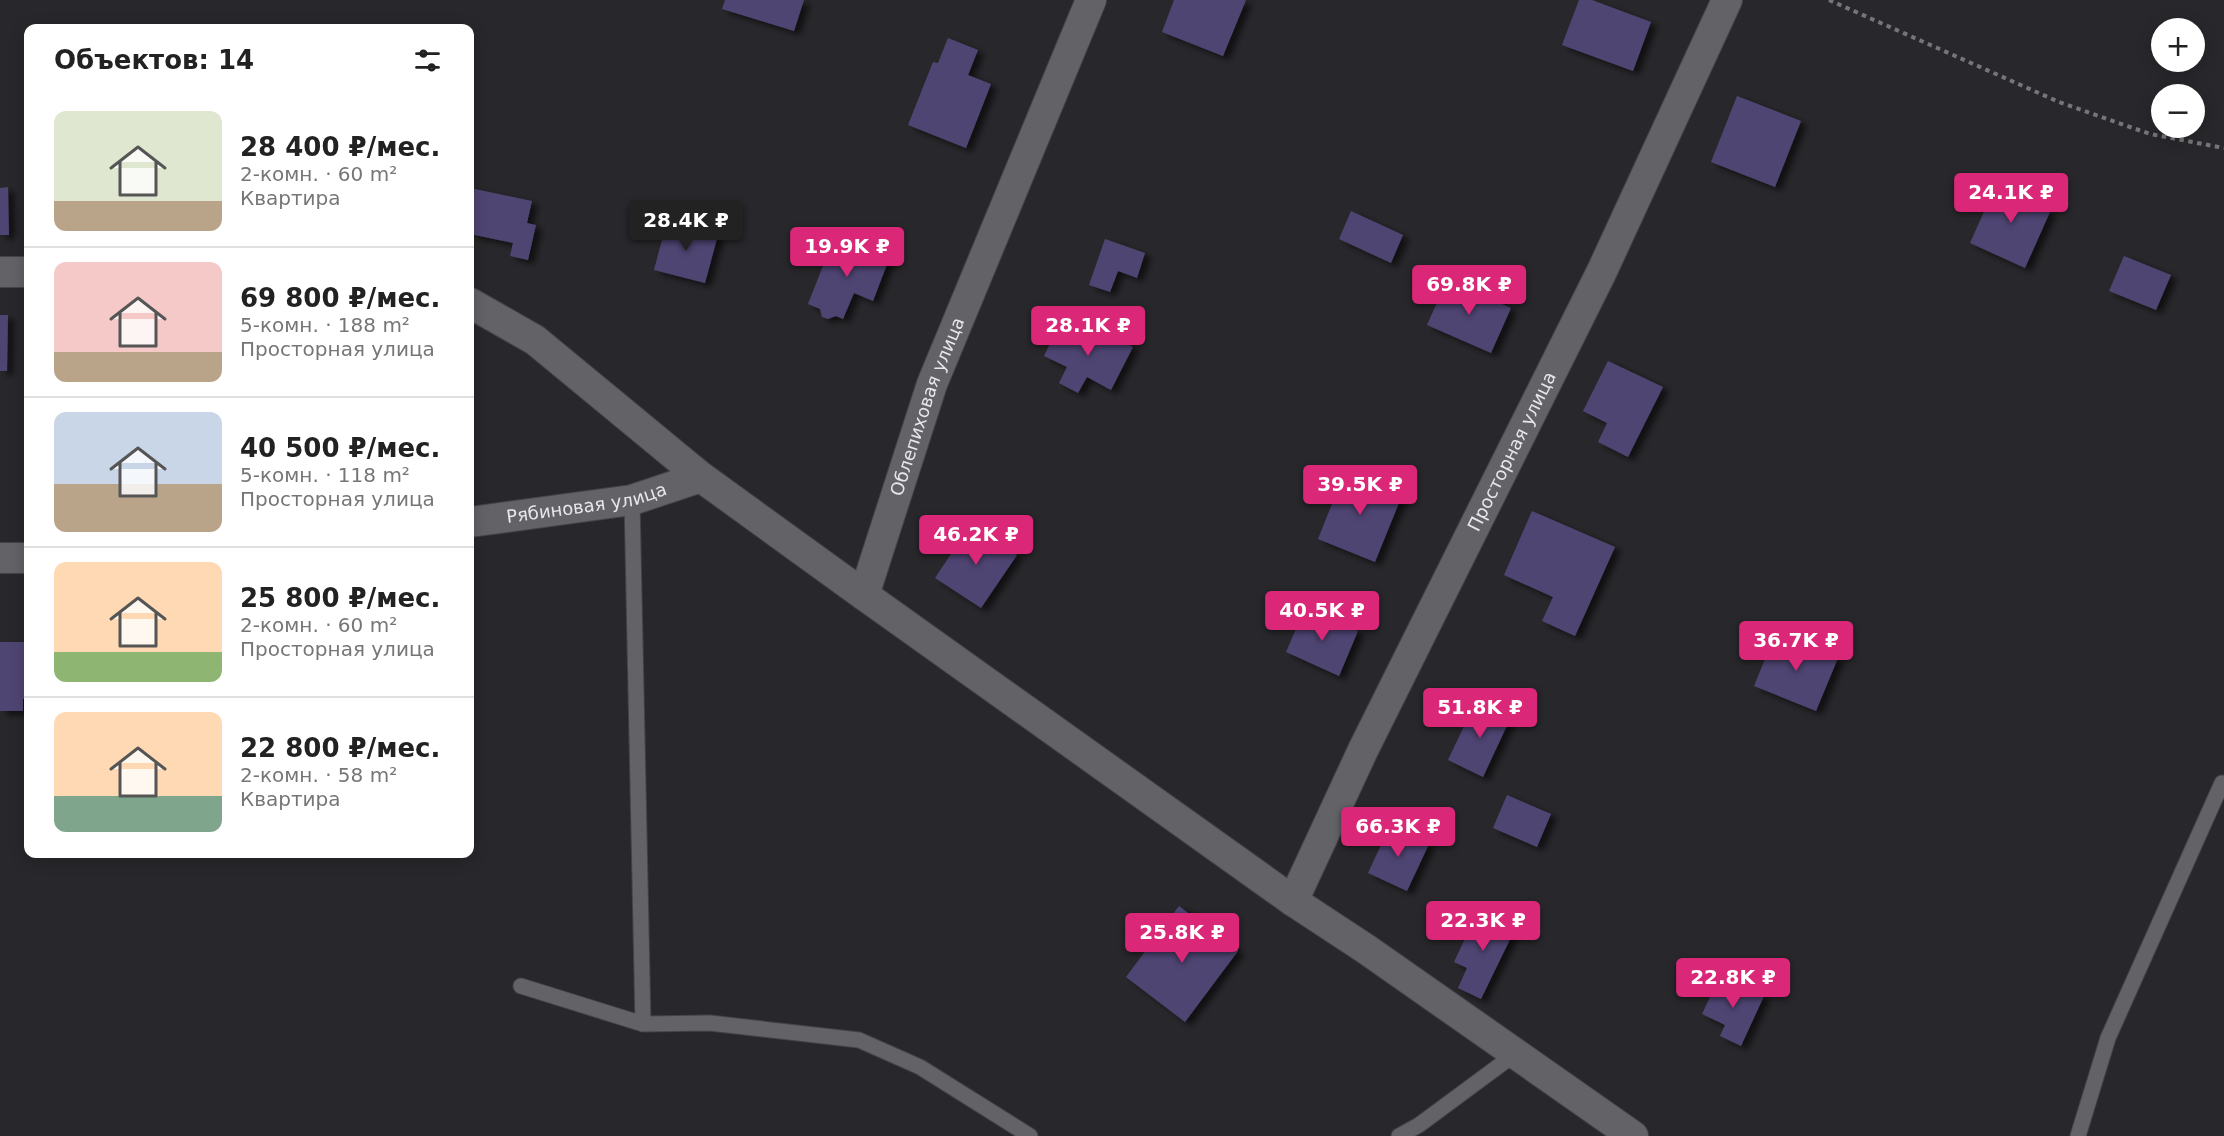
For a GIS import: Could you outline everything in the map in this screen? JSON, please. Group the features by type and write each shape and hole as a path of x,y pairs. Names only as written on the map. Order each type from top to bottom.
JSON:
{"street":[{"name":"Облепиховая улица","path":"864,595 932,384 1091,0"},
{"name":"Просторная улица","path":"1293,901 1363,750 1602,271 1727,0"},
{"path":"0,272 24,272"},
{"path":"474,305 534,340 701,477 864,595 1293,901 1633,1136"},
{"name":"Рябиновая улица","path":"474,521 632,500 701,477"},
{"path":"0,558 24,558"}],"lane":[{"path":"632,500 643,1024"},
{"path":"2078,1136 2108,1038 2222,783"},
{"path":"521,986 643,1024 710,1023 859,1040 920,1067 1030,1136"},
{"path":"1399,1136 1419,1125 1515,1054"}],"path":[{"path":"1829,0 2059,102 2150,134 2224,148"}],"building":[{"path":"725,0 804,0 794,31 722,9"},
{"path":"1174,0 1246,0 1223,56 1162,32"},
{"path":"1579,0 1592,0 1651,22 1633,71 1562,45"},
{"path":"948,38 978,50 968,75 991,84 966,148 908,125 933,62 938,63"},
{"path":"1737,96 1801,121 1775,187 1711,162"},
{"path":"2012,181 2040,193 2035,205 2050,212 2025,268 1970,243 1995,187 2007,192"},
{"path":"8,187 9,235 0,235 0,188"},
{"path":"474,189 532,201 527,223 536,225 528,260 510,256 513,243 474,235"},
{"path":"1351,211 1403,235 1391,263 1339,239"},
{"path":"667,221 718,235 705,283 654,270"},
{"path":"834,238 889,259 873,301 854,293 843,319 836,316 828,319 822,317 820,309 808,304"},
{"path":"1105,239 1145,253 1137,278 1118,271 1110,292 1089,285"},
{"path":"2124,256 2171,275 2156,310 2109,291"},
{"path":"1447,280 1511,308 1491,353 1427,325"},
{"path":"0,315 8,315 7,371 0,371"},
{"path":"1060,323 1089,337 1094,328 1133,347 1111,390 1087,377 1078,393 1059,383 1067,367 1044,356"},
{"path":"1608,361 1663,387 1628,457 1598,442 1607,423 1583,411"},
{"path":"1346,469 1403,493 1375,562 1318,539"},
{"path":"1532,511 1615,547 1575,636 1542,621 1553,597 1504,575"},
{"path":"971,524 1017,555 981,608 935,578"},
{"path":"1305,608 1358,631 1339,676 1286,652"},
{"path":"1776,632 1838,658 1816,711 1754,686"},
{"path":"0,642 24,642 23,711 0,711"},
{"path":"1476,701 1511,717 1483,777 1448,760"},
{"path":"1507,795 1551,814 1537,847 1493,828"},
{"path":"1390,826 1429,844 1407,891 1368,873"},
{"path":"1179,906 1238,951 1185,1022 1126,977"},
{"path":"1479,909 1516,927 1481,999 1458,988 1467,968 1454,962"},
{"path":"1720,976 1764,996 1741,1046 1720,1036 1725,1025 1702,1014"}]}
